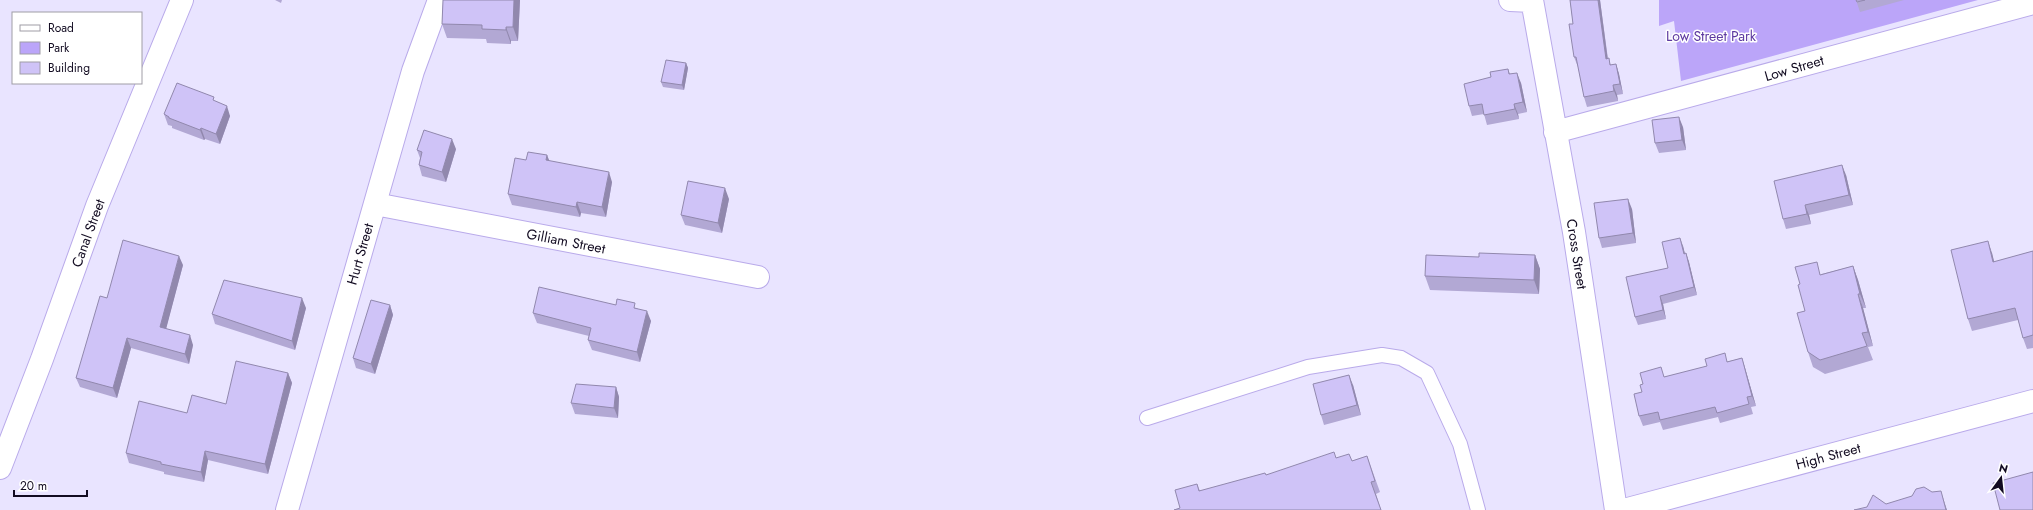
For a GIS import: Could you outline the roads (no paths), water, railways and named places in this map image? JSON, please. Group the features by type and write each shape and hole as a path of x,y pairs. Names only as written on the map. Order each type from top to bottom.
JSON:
{"street":[{"name":"Canal Street","path":"0,468 42,359 97,206 182,0"},
{"name":"Hurt Street","path":"287,510 413,72 439,0"},
{"path":"1510,0 1532,1"},
{"name":"Cross Street","path":"1532,1 1574,232 1616,510"},
{"name":"Low Street","path":"1555,132 1659,106 2033,2"},
{"name":"Gilliam Street","path":"375,204 758,277"},
{"name":"High Street","path":"1624,510 1672,504 2033,401"}],"lane":[{"path":"1147,418 1308,367 1382,355 1401,358 1427,373 1460,444 1478,510"}],"park label":[{"name":"Low Street Park","path":"1711,36"}]}
